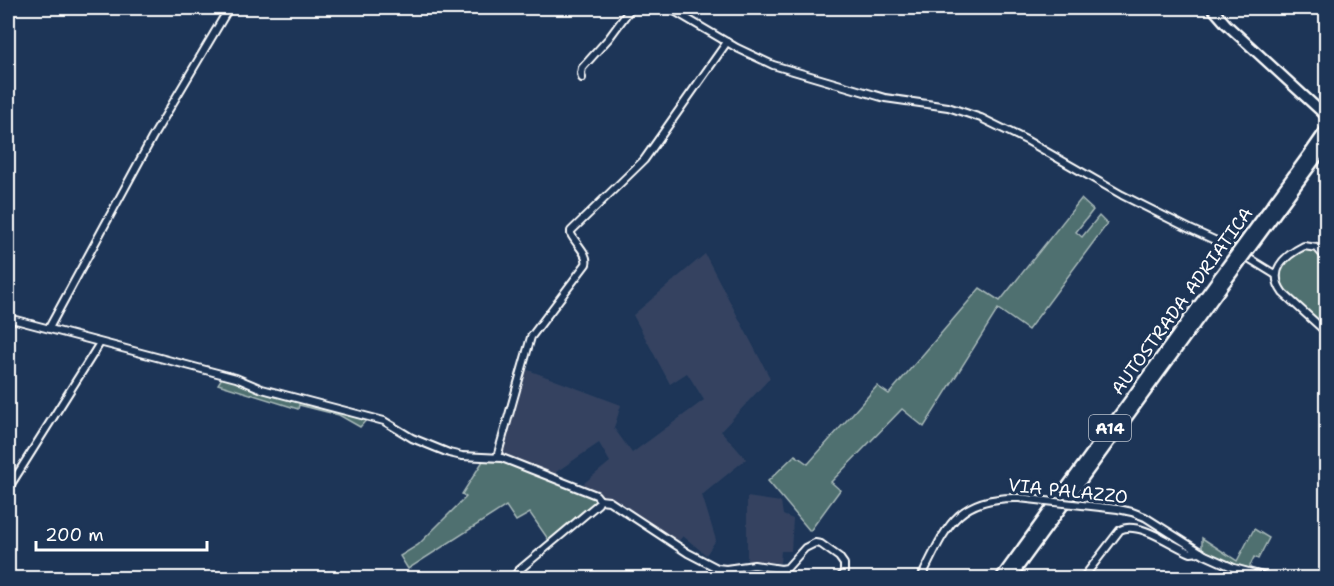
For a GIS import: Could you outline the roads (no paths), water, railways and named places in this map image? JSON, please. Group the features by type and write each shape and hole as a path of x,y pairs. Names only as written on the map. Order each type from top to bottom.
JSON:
{"highway":[{"name":"AUTOSTRADA ADRIATICA","path":"1313,156 1326,130"},
{"name":"AUTOSTRADA ADRIATICA","path":"1001,579 1313,156 1326,143"},
{"name":"AUTOSTRADA ADRIATICA","path":"1010,579 1223,278"}],"main road":[{"path":"1212,8 1226,24 1323,113"}],"street":[{"path":"50,328 152,138 229,8"},
{"path":"582,78 582,68 609,38 631,8"},
{"path":"669,8 727,42 773,65 885,98 948,107 981,118 1026,140 1122,195 1232,248 1276,275"},
{"path":"497,457 531,336 586,264 587,259 576,244 571,234 572,231 644,160 727,42"},
{"path":"1326,258 1317,248 1304,246 1281,264 1276,275 1278,286 1283,293 1326,332"},
{"path":"8,318 236,378 262,389 384,421 412,438 449,453 462,456 497,457 596,495 600,500 609,501 688,553 717,568 754,565 787,568 805,548 814,543 821,544 839,557 844,564 844,572 840,579"},
{"path":"8,489 100,343"},
{"name":"VIA PALAZZO","path":"921,579 940,539 966,508 985,501 1019,498 1132,512 1200,552"},
{"path":"514,579 518,571 600,500"},
{"path":"1083,579 1120,530 1125,527 1139,529 1191,553 1200,552 1234,568 1270,579"}]}
